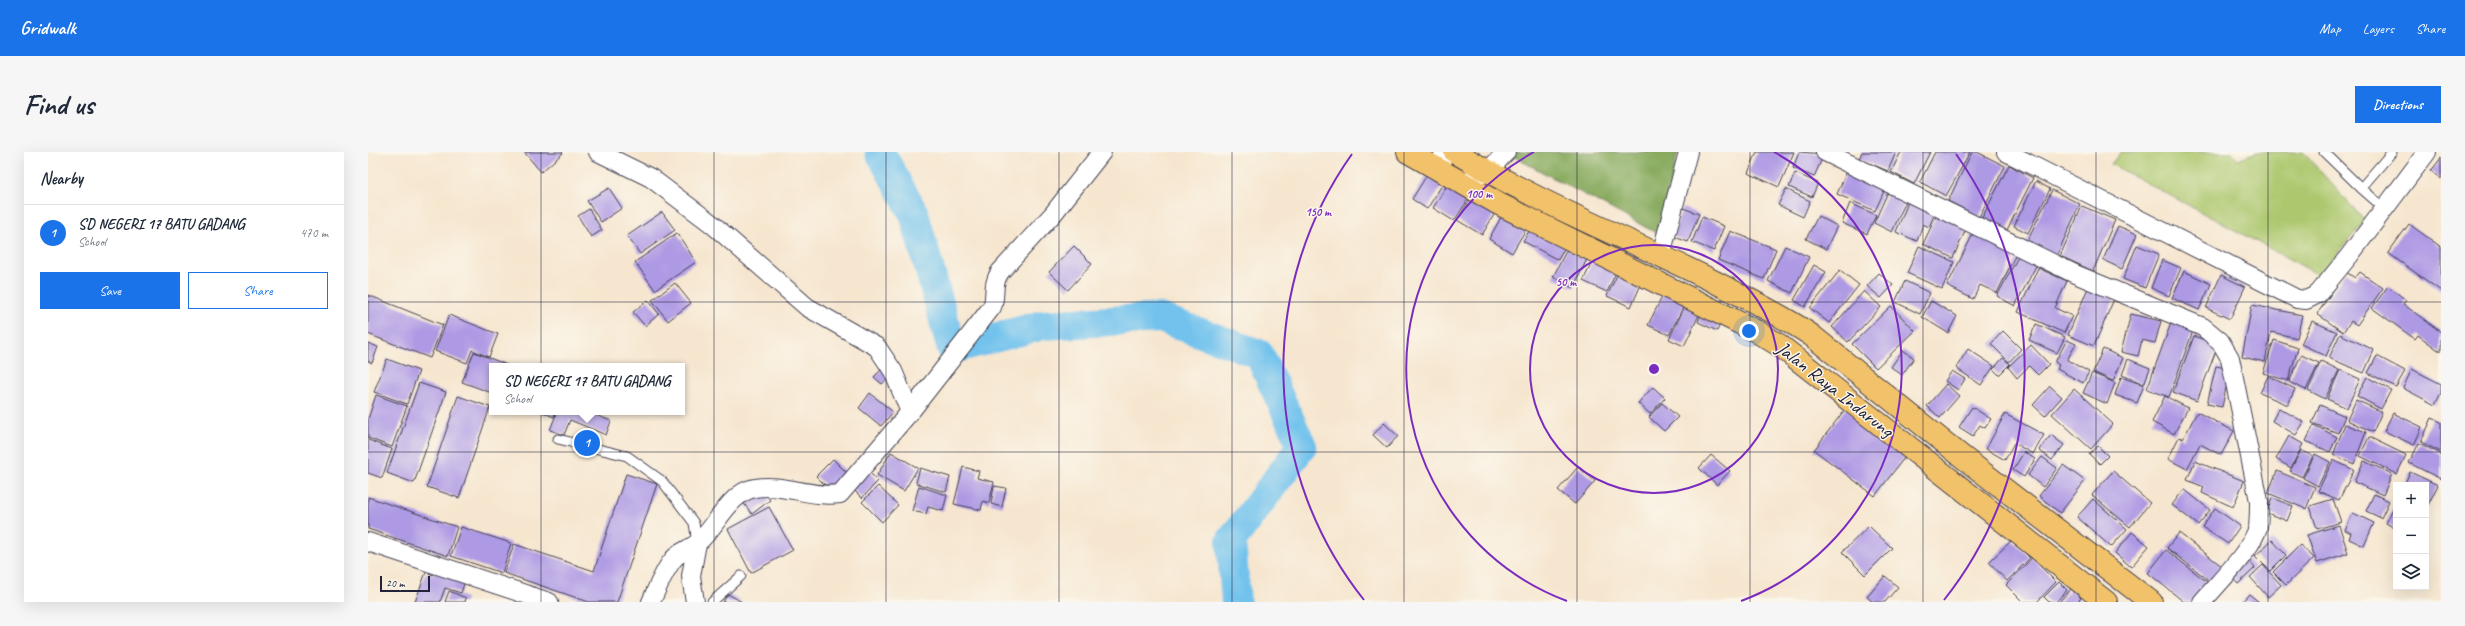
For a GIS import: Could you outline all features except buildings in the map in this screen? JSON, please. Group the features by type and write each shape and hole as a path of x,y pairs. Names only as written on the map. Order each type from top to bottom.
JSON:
{"highway":[{"name":"Jalan Raya Indarung","path":"1408,152 1441,159 1462,183 1499,204 1749,327 1779,345 2106,602"},
{"name":"Jalan Raya Indarung","path":"1455,152 1487,172 1661,255 1775,312 1801,328 1965,459 2151,602"},
{"path":"1949,479 1965,459"}],"street":[{"path":"598,152 651,178 712,224 807,307 876,348 893,371 910,412"},
{"path":"651,602 672,560 683,551 697,543 733,502 754,488 769,486 820,495 840,494 930,388 982,320 995,299 995,281 1000,272 1053,214 1102,152"},
{"path":"1462,183 1487,172 1506,152"},
{"path":"1661,255 1688,152"},
{"path":"1825,152 2075,274 2203,327 2220,341 2230,358 2258,501 2259,516 2258,527 2252,540 2202,602"},
{"path":"2006,152 2298,299 2306,300 2318,294 2385,209 2427,152"},
{"path":"368,542 549,602"},
{"path":"695,602 691,576 697,543"}],"lane":[{"path":"2324,152 2385,209"},
{"path":"2361,188 2392,152"},
{"path":"558,439 627,456 662,481 694,523 697,543"},
{"path":"712,602 741,576"}],"green space":[{"path":"1505,152 1678,152 1658,234"},
{"path":"2121,152 2231,152 2238,159 2257,152 2303,152 2365,221 2319,275 2111,164"}],"waterway":[{"path":"880,152 914,214 952,349 1043,325 1160,318 1259,354 1302,446 1231,541 1236,602"}],"place":[{"name":"SD NEGERI 17 BATU GADANG","path":"587,443"}]}
